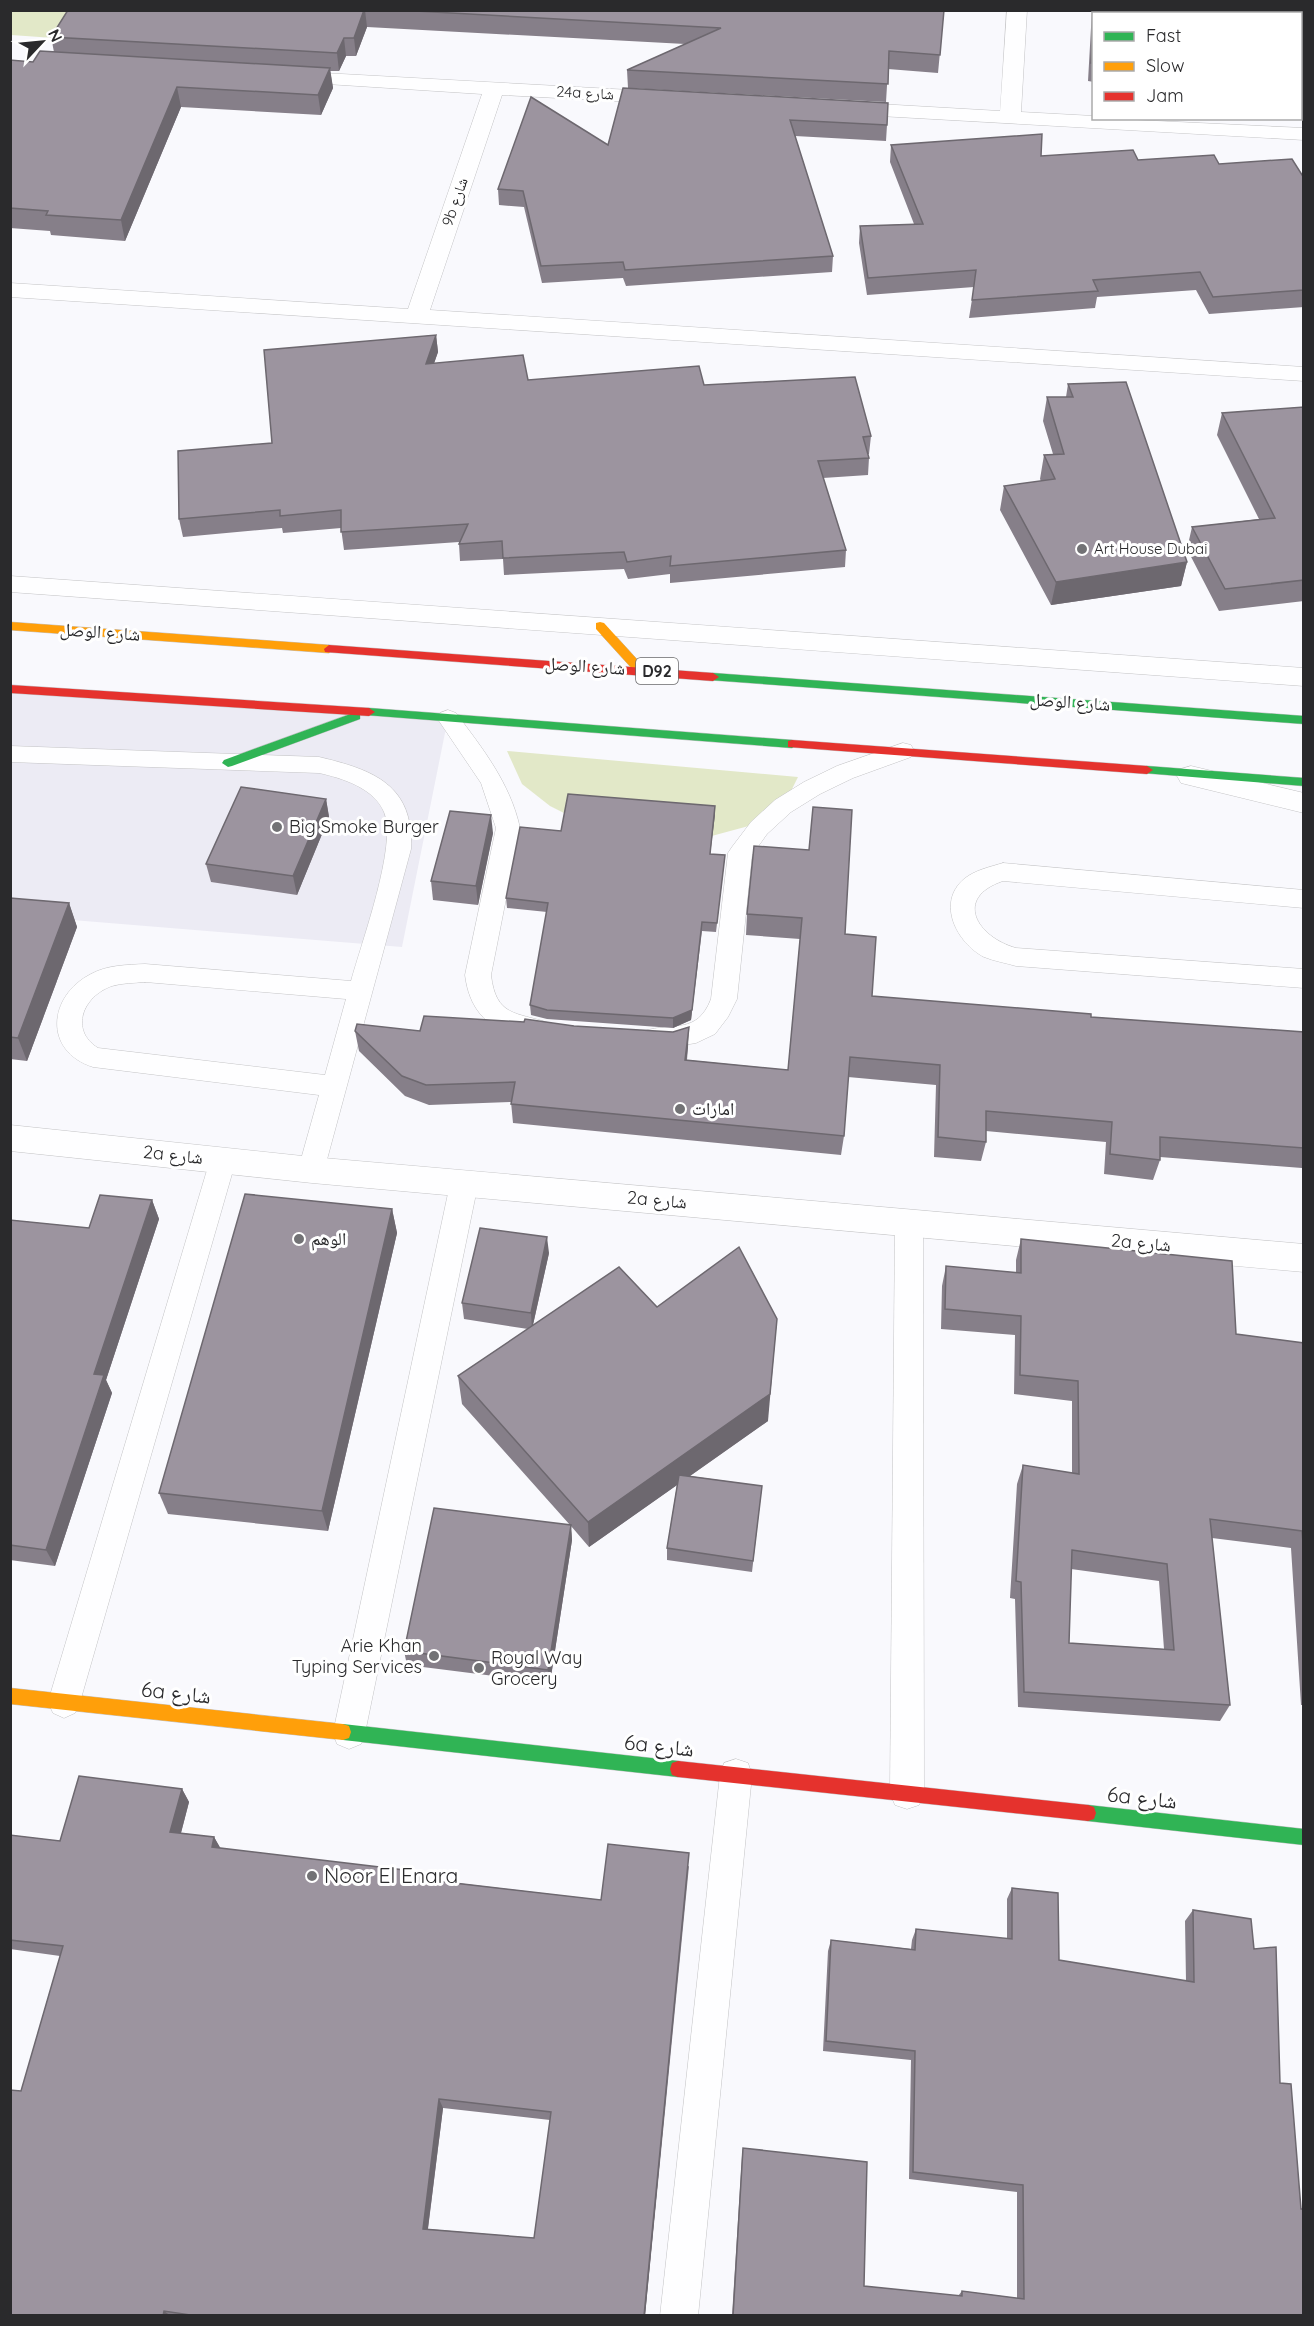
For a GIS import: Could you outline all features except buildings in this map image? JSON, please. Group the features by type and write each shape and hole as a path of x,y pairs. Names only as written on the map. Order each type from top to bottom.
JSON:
{"main road":[{"name":"شارع الوصل","path":"10,626 640,669 1304,720"},
{"path":"600,626 640,669"},
{"path":"10,689 366,712 1304,782"},
{"path":"228,763 366,712"},
{"name":"6a شارع","path":"10,1696 1304,1837"}],"street":[{"path":"1010,117 1017,10"},
{"name":"24a شارع","path":"270,76 683,99"},
{"name":"9b شارع","path":"417,315 494,88"},
{"path":"823,106 1304,134"},
{"path":"10,290 1304,374"},
{"path":"10,584 1304,677"},
{"path":"1181,774 1304,803"},
{"name":"2a شارع","path":"10,1138 312,1170 1304,1258"}],"lane":[{"path":"448,718 496,783 505,804 508,828 478,975 479,993 489,1010 507,1023 530,1029 566,1032"},
{"path":"626,1036 673,1040 692,1035 708,1026 720,1013 724,999 740,853 759,828 783,806 812,788 845,772 903,752"},
{"path":"10,754 319,765 349,772 374,785 391,803 400,825 399,849 312,1170"},
{"path":"1304,899 1003,872 982,878 969,890 962,905 964,922 975,938 994,950 1016,957 1304,980"},
{"path":"335,1087 93,1057 76,1046 69,1030 70,1012 82,995 99,981 122,974 145,973 360,991"},
{"path":"64,1702 223,1160"},
{"path":"349,1733 464,1184"},
{"path":"908,1793 909,1222"},
{"path":"679,2316 736,1775"}],"shaded area":[{"path":"10,684 448,718 402,947 11,915"}],"green space":[{"path":"10,11 73,11 54,38 11,35"},
{"path":"507,751 798,777 787,799 756,824 708,837 596,829 550,806 522,784"}],"traffic: fast":[{"path":"713,677 1304,720"},
{"path":"369,712 792,744"},
{"path":"228,763 356,716"},
{"path":"1147,770 1304,782"},
{"path":"343,1732 678,1769"},
{"path":"1088,1813 1304,1837"}],"traffic: slow":[{"path":"10,626 329,649"},
{"path":"600,626 640,670"},
{"path":"10,1696 343,1732"}],"traffic: jam":[{"path":"329,649 713,677"},
{"path":"10,689 369,712"},
{"path":"792,744 1147,770"},
{"path":"678,1769 1088,1813"}],"place":[{"name":"Art House Dubai","path":"1082,549"},
{"name":"Big Smoke Burger","path":"277,827"},
{"name":"امارات","path":"680,1109"},
{"name":"الوهم","path":"299,1239"},
{"name":"Arie Khan Typing Services","path":"434,1656"},
{"name":"Royal Way Grocery","path":"479,1668"},
{"name":"Noor El Enara","path":"312,1876"}]}
